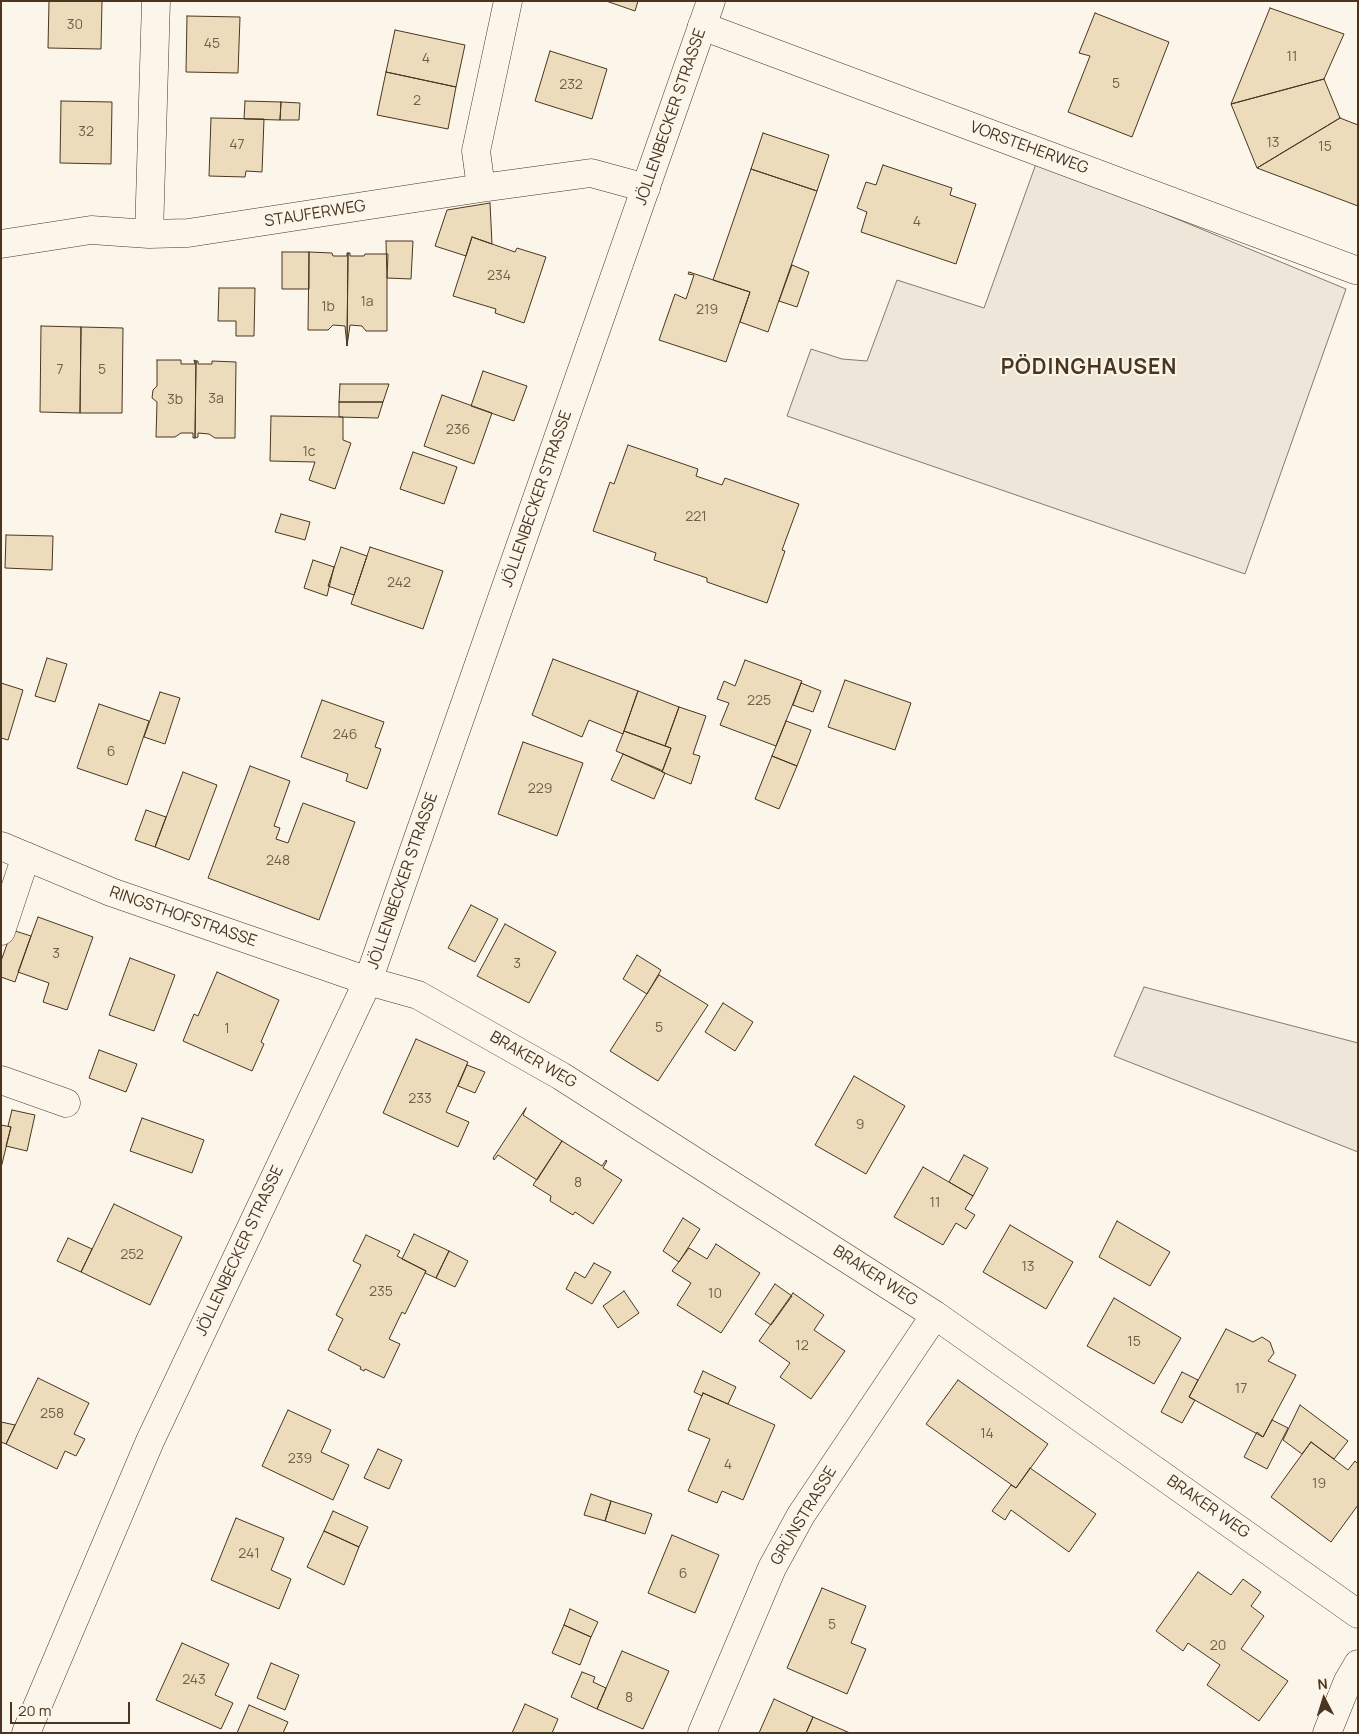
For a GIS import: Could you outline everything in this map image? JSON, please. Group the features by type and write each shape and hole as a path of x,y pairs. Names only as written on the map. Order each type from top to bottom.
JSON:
{"street":[{"path":"149,234 156,1"},
{"path":"481,188 476,151 508,1"},
{"name":"JÖLLENBECKER STRASSE","path":"26,1733 150,1441 368,981 706,14"},
{"name":"VORSTEHERWEG","path":"706,14 1355,270"},
{"name":"STAUFERWEG","path":"1,244 91,230 149,234 188,233 591,172 646,188"},
{"name":"RINGSTHOFSTRASSE","path":"1,846 111,892 368,981"},
{"path":"1,930 26,856"},
{"name":"BRAKER WEG","path":"368,981 418,995 562,1076 935,1315 1358,1614"},
{"path":"1,1080 66,1103"},
{"name":"GRÜNSTRASSE","path":"702,1733 772,1568 801,1515 935,1315"},
{"path":"1326,1733 1348,1681 1358,1664"}],"shaded area":[{"path":"1037,161 1346,289 1245,574 787,416 811,349 842,359 867,361 897,280 984,308"},
{"path":"1144,987 1358,1043 1358,1152 1114,1056"}],"building":[{"path":"49,1 102,1 101,49 48,48"},
{"path":"606,1 638,1 635,11"},
{"path":"1270,8 1344,34 1324,79 1231,104"},
{"path":"1095,13 1169,42 1132,137 1068,112 1090,56 1079,53"},
{"path":"187,16 240,17 238,73 186,72"},
{"path":"395,30 465,45 456,87 386,72"},
{"path":"550,51 607,69 592,119 535,101"},
{"path":"386,72 456,87 448,129 377,115"},
{"path":"1324,79 1340,118 1257,168 1231,104"},
{"path":"61,101 112,102 111,164 60,163"},
{"path":"245,101 281,102 280,120 244,119"},
{"path":"281,102 300,103 299,120 280,120"},
{"path":"211,118 264,119 262,172 246,171 245,177 209,176"},
{"path":"1340,118 1358,125 1358,206 1257,168"},
{"path":"763,133 829,155 817,191 751,169"},
{"path":"883,165 952,188 950,195 976,204 956,264 861,232 867,212 857,208 866,182 876,185"},
{"path":"751,169 817,191 768,332 740,322 750,292 713,280"},
{"path":"490,203 492,244 472,237 466,256 435,246 447,210"},
{"path":"472,237 515,252 517,248 546,257 524,323 495,313 496,309 453,296"},
{"path":"386,241 413,241 411,279 387,278"},
{"path":"282,252 309,252 309,289 282,289"},
{"path":"309,252 332,253 333,256 347,256 348,253 347,346 345,326 333,325 328,330 308,330"},
{"path":"348,253 350,253 350,256 388,254 387,331 366,331 362,326 350,325 347,346"},
{"path":"792,265 809,272 797,307 779,301"},
{"path":"689,272 750,292 726,362 659,340 675,294 686,299 694,275 688,274"},
{"path":"219,288 255,288 254,336 236,336 236,321 218,321"},
{"path":"41,326 81,327 80,413 40,412"},
{"path":"81,327 123,328 122,413 80,413"},
{"path":"157,360 181,360 181,364 195,364 194,360 196,361 195,438 193,438 193,433 181,433 175,437 156,437 157,402 152,398 153,390 157,386"},
{"path":"196,361 198,361 198,364 212,364 212,361 236,362 235,438 215,438 209,434 198,433 198,437 195,438"},
{"path":"483,371 527,386 514,421 471,406"},
{"path":"340,384 389,384 383,402 339,402"},
{"path":"442,395 492,413 474,464 424,446"},
{"path":"339,402 383,402 378,418 339,417"},
{"path":"271,416 343,417 343,440 351,443 335,489 309,480 315,462 270,461"},
{"path":"628,445 698,469 696,476 722,485 725,478 799,504 782,550 785,551 767,603 707,582 707,578 654,560 656,553 593,531 610,482 614,484"},
{"path":"413,452 457,467 444,504 400,489"},
{"path":"281,514 310,522 305,540 275,532"},
{"path":"6,535 53,536 52,570 5,568"},
{"path":"341,547 367,556 354,595 328,586"},
{"path":"370,547 443,571 423,629 351,604"},
{"path":"313,560 334,567 327,596 304,588"},
{"path":"47,658 67,664 55,702 35,696"},
{"path":"553,659 638,691 623,734 589,720 582,737 532,715"},
{"path":"745,660 802,681 776,746 720,725 729,703 717,699 724,681 735,686"},
{"path":"845,680 911,703 895,750 828,727"},
{"path":"1,683 23,690 8,740 1,738"},
{"path":"801,683 821,691 813,712 793,705"},
{"path":"638,691 679,707 665,746 624,731"},
{"path":"160,692 180,698 165,744 144,737"},
{"path":"322,700 384,722 375,747 381,749 367,789 346,781 348,774 301,757"},
{"path":"99,704 149,721 127,785 77,768"},
{"path":"679,707 706,716 693,754 700,756 691,784 662,772 671,748 665,746"},
{"path":"786,721 811,730 797,766 772,756"},
{"path":"624,731 671,748 662,772 616,751"},
{"path":"523,742 583,763 557,836 498,814"},
{"path":"623,754 665,773 654,799 611,780"},
{"path":"772,756 797,766 779,809 755,799"},
{"path":"250,766 290,781 274,826 280,828 276,839 288,843 303,803 355,822 319,920 208,878"},
{"path":"183,772 217,785 189,860 155,847"},
{"path":"146,810 166,817 155,847 135,840"},
{"path":"471,905 498,919 475,962 448,948"},
{"path":"38,917 93,937 67,1010 43,1002 49,983 18,972"},
{"path":"505,924 556,952 529,1003 477,976"},
{"path":"12,930 31,936 15,982 1,977 1,961"},
{"path":"637,955 661,970 647,994 623,979"},
{"path":"130,958 175,975 154,1031 109,1015"},
{"path":"217,972 279,1000 261,1042 264,1044 252,1071 183,1041 194,1014 198,1016"},
{"path":"659,975 708,1005 658,1081 610,1051"},
{"path":"723,1003 753,1022 735,1051 705,1032"},
{"path":"416,1039 468,1062 446,1112 469,1122 458,1147 383,1113"},
{"path":"99,1050 137,1064 126,1092 89,1078"},
{"path":"467,1065 485,1072 475,1093 458,1086"},
{"path":"854,1076 905,1106 866,1174 815,1145"},
{"path":"526,1108 523,1115 562,1141 537,1180 498,1155 494,1160 493,1158"},
{"path":"12,1110 35,1115 27,1151 6,1146 11,1127 8,1126"},
{"path":"142,1118 204,1140 192,1173 130,1151"},
{"path":"1,1125 11,1127 1,1168"},
{"path":"562,1141 602,1166 606,1160 603,1168 622,1180 593,1224 575,1212 573,1215 550,1201 551,1196 533,1185"},
{"path":"964,1155 988,1168 973,1196 949,1182"},
{"path":"923,1167 973,1196 965,1209 975,1215 966,1229 956,1223 943,1245 894,1217"},
{"path":"114,1204 182,1237 150,1305 81,1272"},
{"path":"683,1218 700,1229 679,1262 663,1251"},
{"path":"1117,1221 1170,1252 1150,1286 1099,1257"},
{"path":"1010,1225 1073,1262 1046,1309 983,1272"},
{"path":"414,1234 449,1251 436,1278 402,1259"},
{"path":"366,1235 400,1251 397,1256 426,1271 405,1314 402,1312 389,1339 400,1344 384,1378 365,1369 364,1371 360,1369 361,1367 328,1350 343,1319 336,1315 361,1265 353,1261"},
{"path":"68,1238 92,1249 81,1272 57,1261"},
{"path":"716,1244 760,1273 721,1333 677,1305 691,1283 672,1271 689,1248 707,1259"},
{"path":"449,1251 468,1261 455,1287 436,1278"},
{"path":"594,1263 611,1272 592,1304 566,1289 575,1272 585,1278"},
{"path":"775,1284 792,1296 771,1325 755,1314"},
{"path":"624,1291 639,1313 618,1328 603,1306"},
{"path":"793,1293 824,1315 814,1330 845,1351 811,1399 780,1377 790,1363 759,1341"},
{"path":"1114,1298 1181,1338 1154,1384 1087,1346"},
{"path":"1226,1329 1253,1342 1262,1337 1270,1342 1274,1353 1268,1361 1296,1375 1263,1437 1189,1397"},
{"path":"703,1371 736,1387 728,1404 703,1393 702,1396 694,1392"},
{"path":"1182,1372 1198,1380 1189,1397 1195,1400 1182,1423 1161,1412"},
{"path":"38,1378 89,1403 74,1434 85,1439 76,1456 65,1451 57,1469 6,1444"},
{"path":"958,1380 1048,1444 1016,1488 926,1424"},
{"path":"703,1393 775,1425 743,1500 722,1491 717,1503 688,1491 710,1439 688,1430"},
{"path":"1300,1405 1348,1441 1334,1459 1311,1442 1302,1454 1283,1440"},
{"path":"288,1410 331,1430 321,1452 349,1465 333,1500 262,1466"},
{"path":"1272,1420 1288,1428 1267,1469 1244,1457 1257,1432 1263,1437"},
{"path":"1,1422 15,1425 6,1444 1,1442"},
{"path":"1311,1442 1348,1470 1355,1461 1358,1464 1358,1505 1331,1542 1271,1497"},
{"path":"378,1449 402,1460 389,1489 364,1478"},
{"path":"1030,1468 1096,1514 1069,1552 1011,1510 1005,1520 992,1511 1011,1485 1016,1488"},
{"path":"591,1494 611,1501 605,1521 584,1515"},
{"path":"611,1501 652,1514 645,1534 605,1521"},
{"path":"333,1511 368,1527 359,1547 324,1531"},
{"path":"236,1518 284,1538 271,1570 291,1579 279,1609 211,1580"},
{"path":"324,1531 359,1547 344,1585 307,1567"},
{"path":"672,1535 719,1555 695,1613 648,1593"},
{"path":"1198,1572 1231,1595 1243,1579 1261,1592 1251,1606 1264,1616 1241,1649 1288,1681 1259,1721 1207,1685 1220,1665 1188,1643 1183,1651 1156,1631"},
{"path":"822,1588 866,1606 851,1643 866,1649 847,1694 787,1668"},
{"path":"570,1609 598,1622 591,1637 564,1625"},
{"path":"564,1625 591,1637 580,1665 552,1653"},
{"path":"182,1643 229,1664 215,1695 233,1703 221,1729 156,1700"},
{"path":"622,1651 669,1671 643,1729 597,1709"},
{"path":"271,1663 299,1675 285,1710 257,1698"},
{"path":"582,1672 595,1677 593,1682 606,1688 597,1709 571,1697"},
{"path":"774,1699 813,1717 806,1733 759,1733"},
{"path":"525,1704 558,1719 552,1733 512,1733"},
{"path":"249,1705 288,1722 283,1733 237,1733"},
{"path":"813,1717 850,1733 806,1733"}],"district":[{"name":"PÖDINGHAUSEN","path":"1089,368"}]}
